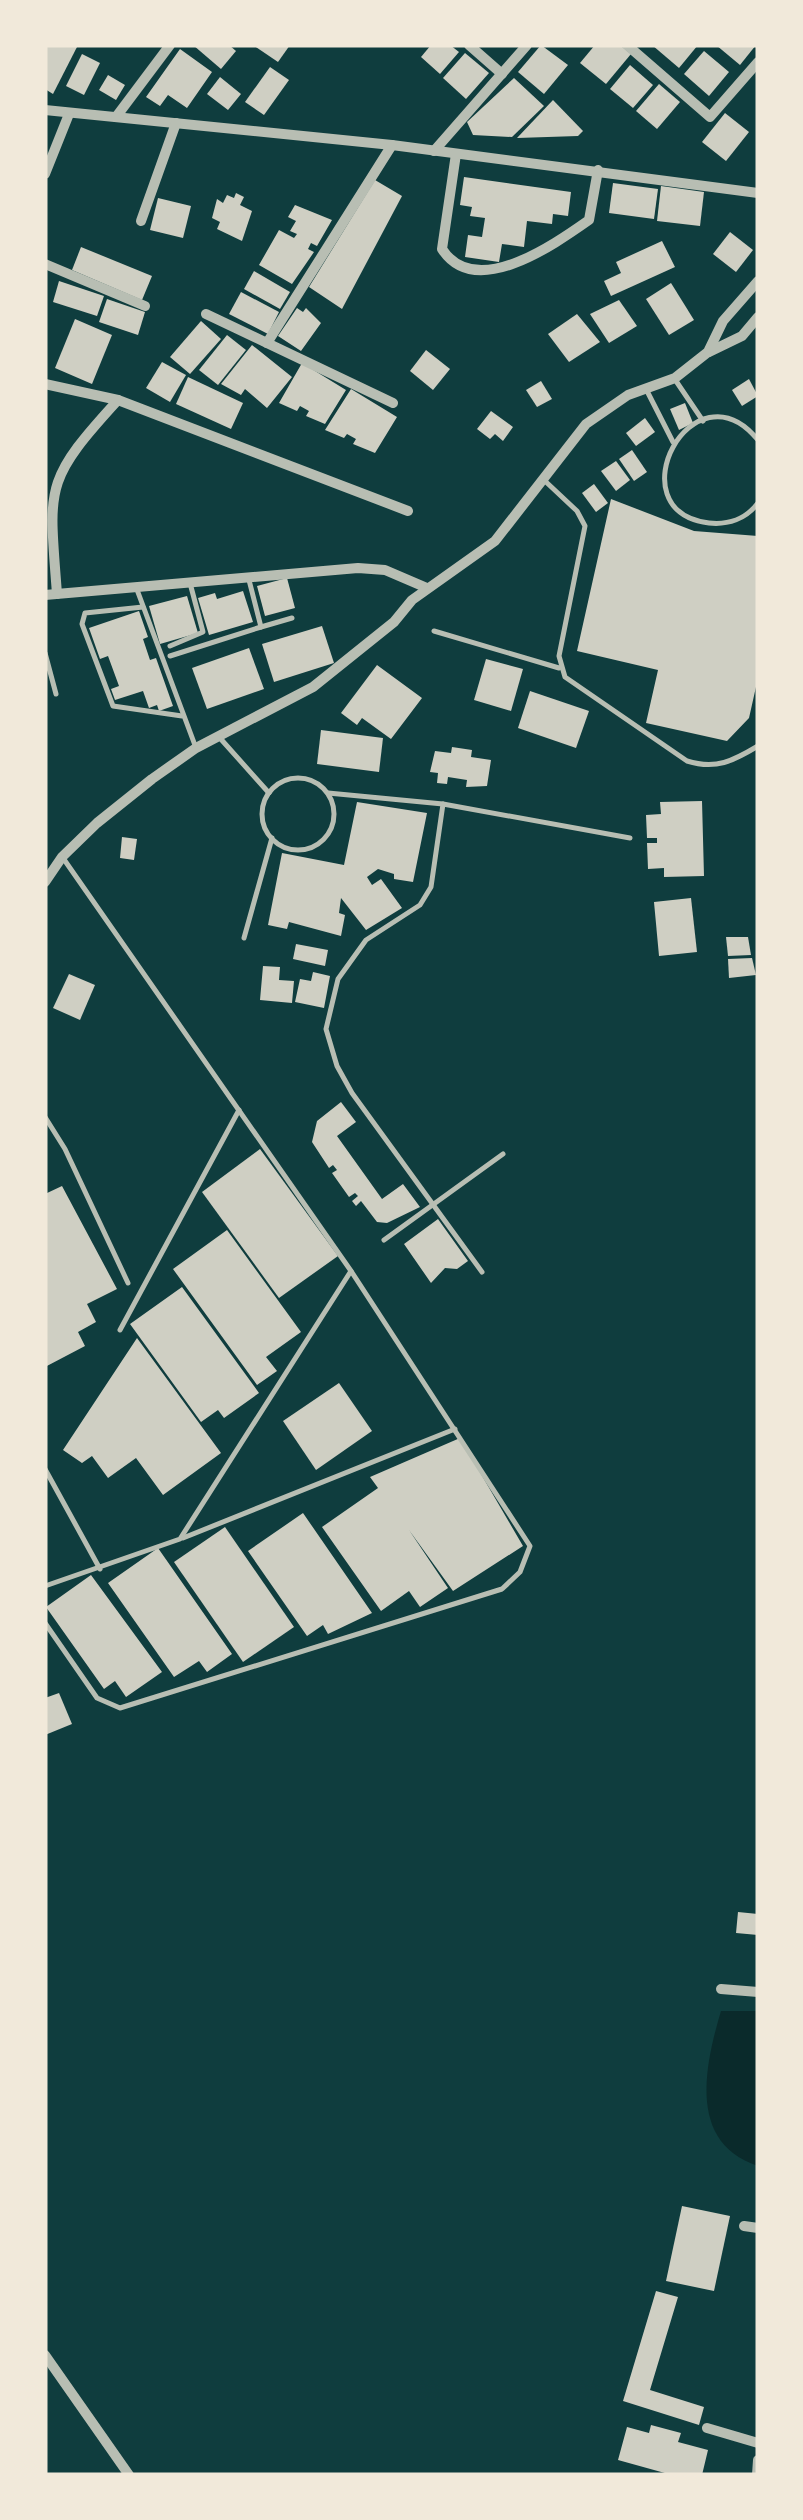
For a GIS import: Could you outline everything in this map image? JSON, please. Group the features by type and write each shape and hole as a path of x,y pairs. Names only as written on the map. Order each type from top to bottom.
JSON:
{"street":[{"path":"116,117 170,45"},
{"path":"469,45 502,74"},
{"path":"434,151 527,45"},
{"path":"627,45 710,116 758,62"},
{"path":"45,110 392,145 758,193"},
{"path":"45,174 69,114"},
{"path":"141,221 176,123"},
{"path":"268,343 392,145"},
{"path":"456,154 442,249 451,264 468,269 496,272 589,220 598,170"},
{"path":"45,264 146,306"},
{"path":"708,352 724,321 758,282"},
{"path":"206,314 393,403"},
{"path":"45,882 62,857 97,822 196,748 313,687 394,622 427,588 495,541 586,424 628,395 674,378 708,352 742,336 758,317"},
{"path":"724,321 742,336"},
{"path":"45,384 118,400 408,512"},
{"path":"118,400 64,462 53,488 51,595 358,568 385,570 427,588"},
{"path":"722,1989 758,1992"},
{"path":"744,2226 758,2228"},
{"path":"45,2356 129,2475"},
{"path":"707,2428 758,2443"},
{"path":"757,2475 758,2460"}],"lane":[{"path":"674,378 702,421"},
{"path":"646,388 674,442"},
{"path":"756,436 737,423 702,421 674,442 664,471 666,488 688,515 721,524 738,520 758,504"},
{"path":"543,480 578,511 585,526 559,668"},
{"path":"248,577 261,627"},
{"path":"170,646 203,632 190,582"},
{"path":"136,587 196,748"},
{"path":"142,607 85,613 82,624 113,706 182,716"},
{"path":"170,656 292,618"},
{"path":"434,631 559,668 686,761 706,767 730,763 758,746"},
{"path":"45,653 56,694"},
{"path":"219,737 269,792"},
{"path":"328,793 335,816 332,828 316,846 293,850 272,838 262,816 269,792 298,778 328,793 443,804 630,838"},
{"path":"443,804 431,887 420,906 366,940 338,979 326,1029 336,1066 352,1093 482,1272"},
{"path":"244,938 272,838"},
{"path":"45,1622 97,1698 120,1708 502,1589 520,1572 530,1546 351,1271 62,857"},
{"path":"120,1330 240,1110"},
{"path":"45,1117 65,1148 128,1284"},
{"path":"384,1240 434,1208 504,1154"},
{"path":"180,1539 351,1271"},
{"path":"45,1586 180,1539 454,1429"},
{"path":"45,1469 100,1569"}],"water":[{"path":"721,2011 758,2011 758,2166 735,2155 720,2140 711,2121 707,2078"}],"building":[{"path":"45,45 78,45 53,94 45,89"},
{"path":"193,45 229,45 236,51 221,69"},
{"path":"253,45 290,45 278,62"},
{"path":"431,45 450,45 459,52 440,74 421,57"},
{"path":"541,45 568,65 544,94 518,72"},
{"path":"595,45 620,45 631,54 606,84 580,63"},
{"path":"652,45 698,45 679,68"},
{"path":"716,45 756,45 740,65"},
{"path":"180,49 212,72 187,108 168,95 160,106 146,97"},
{"path":"704,51 729,72 709,96 684,74"},
{"path":"465,53 489,73 466,99 443,78"},
{"path":"82,54 100,63 84,95 66,86"},
{"path":"630,65 653,85 633,108 610,89"},
{"path":"270,67 289,80 264,115 245,102"},
{"path":"108,75 125,85 116,100 99,90"},
{"path":"220,77 241,94 228,110 207,94"},
{"path":"514,78 544,106 512,137 473,135 467,122"},
{"path":"659,84 680,102 657,129 636,111"},
{"path":"553,100 583,131 578,136 517,138"},
{"path":"725,113 749,132 726,161 702,142"},
{"path":"464,177 571,192 568,216 553,214 552,224 527,221 524,247 502,244 499,262 465,257 468,235 482,237 485,218 470,216 472,207 460,205"},
{"path":"375,180 402,196 342,309 309,287"},
{"path":"613,183 658,189 654,219 609,213"},
{"path":"661,186 704,192 700,226 657,221"},
{"path":"236,193 244,197 240,205 252,211 242,241 217,229 220,222 212,218 217,199 223,203 227,195 234,198"},
{"path":"158,198 191,206 183,238 150,230"},
{"path":"295,205 332,220 317,246 311,243 308,249 314,252 292,284 259,265 279,230 294,238 297,234 290,231 296,221 288,217"},
{"path":"730,232 753,250 736,272 713,254"},
{"path":"662,241 675,267 611,296 604,281 621,273 616,262"},
{"path":"81,247 152,276 142,300 72,270"},
{"path":"254,271 290,292 280,309 244,289"},
{"path":"59,281 104,296 97,316 53,302"},
{"path":"671,283 694,320 669,335 646,299"},
{"path":"241,292 279,312 268,334 229,314"},
{"path":"107,299 145,312 138,335 99,322"},
{"path":"619,300 637,326 609,343 590,314"},
{"path":"297,308 303,312 306,308 321,323 301,351 278,336"},
{"path":"577,314 600,342 569,362 548,334"},
{"path":"75,319 112,335 92,384 55,368"},
{"path":"201,321 221,339 190,374 170,357"},
{"path":"227,335 246,350 218,385 199,370"},
{"path":"252,345 292,377 267,408 245,389 241,395 221,384"},
{"path":"426,350 450,369 433,390 410,371"},
{"path":"162,362 186,375 170,402 146,388"},
{"path":"302,363 346,390 325,424 306,416 309,411 300,406 297,411 279,403"},
{"path":"188,377 243,403 231,429 176,404"},
{"path":"749,379 758,396 742,406 732,390"},
{"path":"541,381 552,399 537,407 526,390"},
{"path":"351,389 397,417 375,453 353,444 356,439 347,434 344,438 325,430"},
{"path":"685,403 693,423 679,430 670,409"},
{"path":"491,411 513,427 503,441 495,434 490,439 477,429"},
{"path":"645,418 655,432 636,446 626,433"},
{"path":"632,450 647,472 634,481 619,459"},
{"path":"616,461 630,480 616,491 601,471"},
{"path":"594,484 608,503 596,512 582,493"},
{"path":"611,499 694,531 758,536 758,678 749,718 727,741 646,723 658,670 577,651"},
{"path":"287,578 295,608 265,616 257,586"},
{"path":"243,591 253,622 209,635 198,598 215,593 217,599"},
{"path":"187,596 198,633 160,644 149,606"},
{"path":"139,611 148,637 143,639 150,660 156,658 173,706 159,711 157,705 149,708 143,691 115,700 111,689 119,686 108,656 100,659 89,628"},
{"path":"322,626 334,663 274,682 262,644"},
{"path":"249,648 264,689 207,709 192,668"},
{"path":"486,659 523,669 511,711 474,700"},
{"path":"377,665 422,698 391,739 362,718 357,725 341,713"},
{"path":"530,691 589,711 576,748 518,728"},
{"path":"321,730 383,738 379,772 317,764"},
{"path":"452,747 472,750 471,757 491,760 487,786 466,787 467,780 448,777 447,784 437,783 438,773 430,772 435,751 451,753"},
{"path":"702,801 704,876 664,877 664,868 648,869 647,843 657,843 657,838 647,838 646,815 661,814 660,802"},
{"path":"357,802 427,813 413,882 394,879 394,874 378,869 367,877 372,885 381,879 402,908 366,930 341,898 339,913 345,915 341,936 289,922 287,929 268,925 282,853 344,865"},
{"path":"122,837 137,839 134,860 120,858"},
{"path":"691,898 697,952 659,956 654,902"},
{"path":"726,937 748,937 751,955 728,956"},
{"path":"296,944 328,950 325,966 293,959"},
{"path":"752,958 756,975 729,978 728,959"},
{"path":"263,966 280,967 279,980 294,981 292,1003 260,1000"},
{"path":"313,972 330,976 324,1008 295,1002 300,979 311,981"},
{"path":"69,974 95,985 80,1020 53,1008"},
{"path":"341,1102 356,1122 337,1136 382,1199 403,1184 420,1207 387,1223 377,1222 361,1201 356,1206 352,1201 358,1196 355,1193 349,1197 332,1173 337,1170 333,1165 329,1168 312,1142 317,1121"},
{"path":"260,1149 338,1256 279,1298 202,1192"},
{"path":"62,1186 117,1289 87,1304 96,1322 78,1332 85,1346 45,1367 45,1194"},
{"path":"438,1219 468,1261 457,1269 445,1268 431,1283 404,1244"},
{"path":"227,1230 301,1332 266,1357 277,1371 257,1385 173,1269"},
{"path":"182,1287 259,1393 224,1418 218,1410 201,1422 130,1324"},
{"path":"137,1338 221,1453 163,1495 136,1458 108,1478 92,1456 82,1463 63,1450"},
{"path":"339,1383 372,1431 316,1470 283,1421"},
{"path":"460,1438 523,1546 453,1591 409,1530 448,1588 420,1607 409,1591 381,1611 322,1527 378,1488 370,1477"},
{"path":"303,1513 372,1613 328,1634 323,1625 307,1636 248,1551"},
{"path":"225,1527 294,1627 243,1662 174,1562"},
{"path":"158,1548 232,1654 207,1672 199,1661 174,1677 108,1583"},
{"path":"91,1575 162,1672 126,1697 115,1681 104,1689 46,1607"},
{"path":"59,1693 72,1724 45,1735 45,1698"},
{"path":"738,1912 758,1914 758,1935 736,1933"},
{"path":"682,2206 730,2216 714,2291 666,2281"},
{"path":"656,2291 678,2297 650,2390 704,2407 699,2425 623,2401"},
{"path":"651,2425 681,2433 678,2442 708,2450 702,2475 672,2475 618,2460 627,2427 649,2433"}]}
